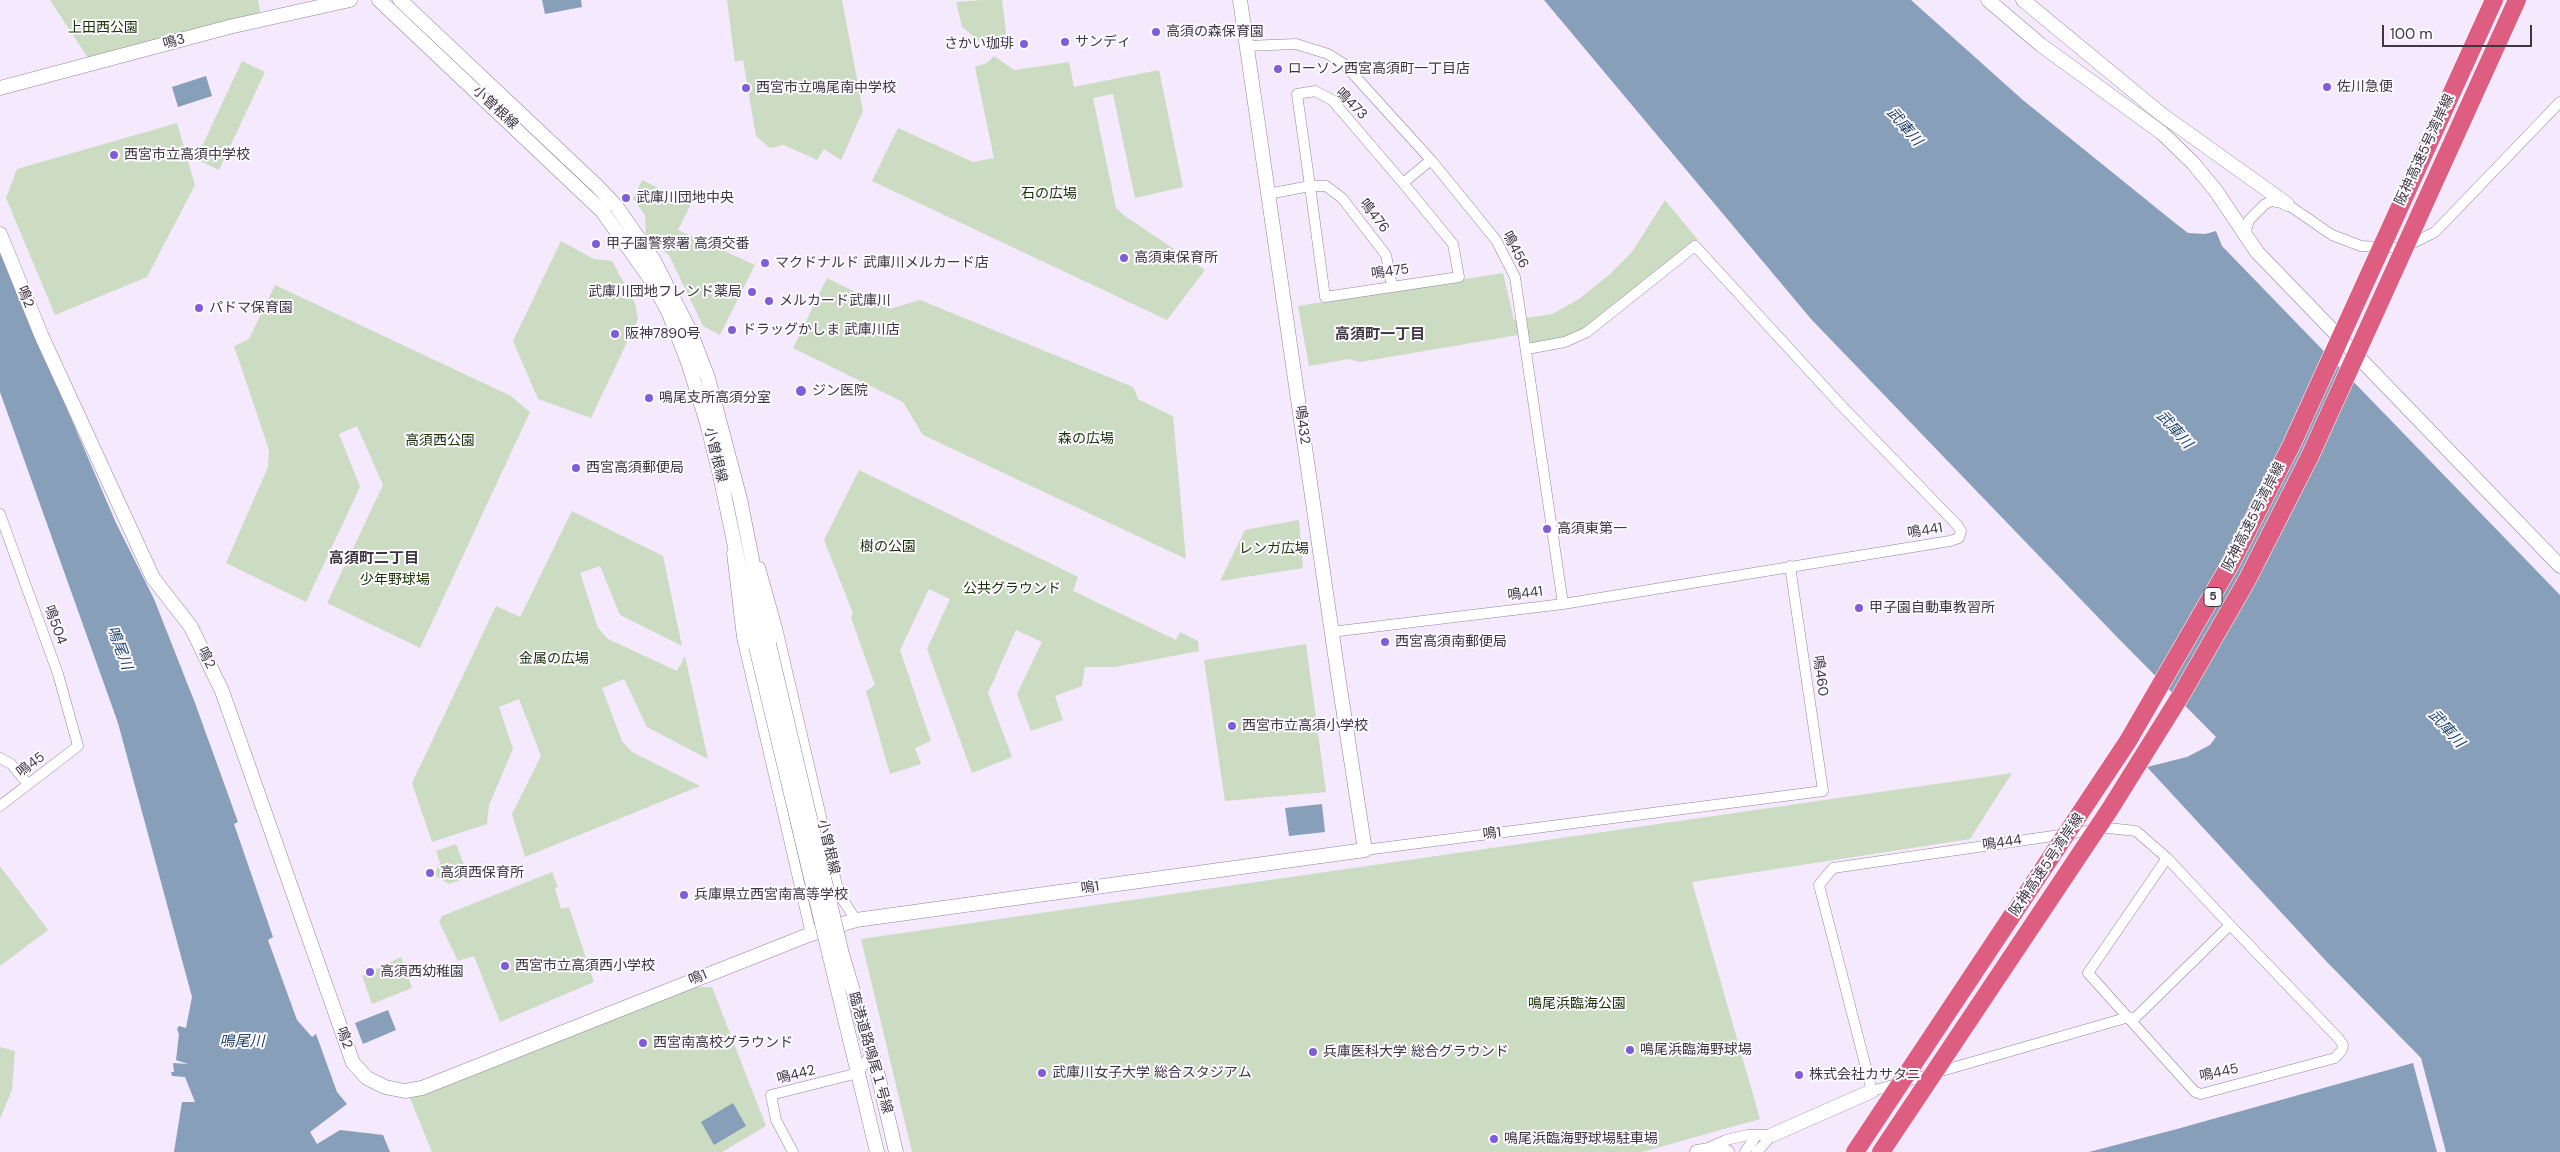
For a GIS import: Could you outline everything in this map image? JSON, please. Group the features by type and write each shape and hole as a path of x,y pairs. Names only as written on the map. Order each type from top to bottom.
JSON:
{"highway":[{"name":"阪神高速5号湾岸線","path":"1855,1152 2128,741 2232,564 2291,446 2494,0"},
{"name":"阪神高速5号湾岸線","path":"1881,1152 2120,793 2181,695 2247,580 2310,456 2517,0"},
{"name":"5","path":"1845,1152 1939,1020 1966,987"}],"street":[{"name":"鳴3","path":"0,88 229,28 350,0"},
{"name":"小曽根線","path":"379,0 602,211 627,245 668,311 688,362 707,423 731,526 732,568 742,637 811,934"},
{"name":"小曽根線","path":"400,0 598,186 635,231 672,293 708,378 777,628 839,894 856,920"},
{"name":"鳴432","path":"1240,0 1365,850"},
{"path":"2023,0 2161,114 2332,235 2361,246 2403,248 2435,232 2560,102"},
{"path":"1989,1 2062,61 2162,133 2193,163 2216,192 2249,242 2560,566"},
{"name":"鳴456","path":"1246,46 1296,44 1328,54 1344,64 1431,160 1496,240 1515,277 1527,349 1562,604"},
{"name":"鳴473","path":"1310,186 1297,94 1315,91 1332,100 1403,183"},
{"path":"1403,183 1431,160"},
{"name":"鳴475","path":"1310,186 1325,297 1459,277 1453,244 1403,183"},
{"path":"1268,194 1310,186"},
{"name":"鳴476","path":"1310,186 1326,186 1342,198 1386,255 1392,286"},
{"path":"2249,242 2246,231 2249,220 2265,204 2272,200 2287,204"},
{"name":"鳴2","path":"0,234 46,346 153,578 191,626 222,691 353,1063 367,1078 385,1088"},
{"name":"鳴441","path":"1332,632 1562,604 1959,538 1961,531 1839,403 1695,246 1587,332 1565,342 1527,349"},
{"path":"740,499 762,646"},
{"name":"鳴504","path":"0,514 58,674 78,746"},
{"path":"731,526 762,646 836,956"},
{"name":"鳴460","path":"1790,566 1823,791"},
{"name":"鳴45","path":"0,806 78,746"},
{"path":"0,758 11,764 28,784"},
{"name":"鳴1","path":"385,1088 405,1091 422,1088 811,934 856,920 1365,850 1823,791"},
{"name":"鳴444","path":"1872,1091 1819,885 1833,868 2108,828 2136,831 2167,858 2230,925"},
{"name":"鳴445","path":"2167,858 2088,973 2195,1092 2201,1094 2335,1058 2340,1054 2343,1045 2230,925"},
{"path":"1701,1151 1726,1140 1757,1135 1772,1135 1872,1091 2130,1019 2230,925"},
{"name":"臨港道路鳴尾１号線","path":"836,956 871,1054 896,1152"},
{"name":"臨港道路鳴尾１号線","path":"836,956 858,1074 877,1152"},
{"path":"858,1074 871,1054"},
{"name":"鳴442","path":"793,1152 776,1120 771,1095 858,1074"},
{"path":"1745,1152 1757,1135"},
{"path":"1758,1152 1772,1135"},
{"path":"1701,1151 1727,1152"}],"green space":[{"name":"上田西公園","path":"50,0 258,0 261,16 90,61"},
{"path":"727,0 842,0 863,111 841,160 824,149 817,160 784,145 770,148 756,136 743,60 735,62"},
{"path":"1002,0 1007,39 981,42 962,27 956,2"},
{"name":"石の広場","path":"994,56 1014,70 1069,62 1074,87 1159,70 1183,187 1135,198 1113,94 1093,98 1116,208 1205,270 1167,320 872,181 898,128 973,162 994,158 975,67 987,63"},
{"path":"242,61 265,72 219,170 196,159"},
{"path":"177,123 195,185 147,277 55,315 6,198 17,169"},
{"path":"642,180 691,204 678,230 755,265 720,335 703,326 669,255 646,238 645,215 633,199"},
{"path":"1665,200 1698,240 1583,331 1564,339 1521,346 1518,335 1360,362 1349,359 1309,366 1298,306 1503,273 1514,320 1552,314 1579,299 1610,274 1632,252"},
{"path":"561,241 594,259 612,261 635,303 638,319 591,418 538,399 513,341"},
{"name":"森の広場","path":"827,278 890,309 920,300 1133,387 1139,400 1173,416 1186,559 923,435 903,402 793,348"},
{"name":"高須西公園","path":"275,285 511,396 530,412 420,648 327,603 383,485 357,426 339,434 360,487 306,602 226,563 268,467 269,450 234,346 249,339"},
{"name":"樹の公園","path":"859,470 1078,577 1073,591 1176,640 1180,632 1198,641 1199,651 1115,667 1085,667 1082,686 1055,696 1063,720 1031,731 1017,694 1042,642 1016,630 988,693 1012,757 972,773 927,649 950,599 929,589 900,650 931,741 915,748 921,764 890,774 866,691 875,685 851,618 853,613 824,540"},
{"name":"金属の広場","path":"572,511 663,556 682,646 620,615 600,566 580,573 598,628 608,639 677,671 685,656 708,759 647,727 624,679 602,688 622,741 632,752 700,786 525,857 512,814 541,756 519,699 499,707 513,749 489,805 487,824 432,842 412,783 496,606 520,617"},
{"name":"レンガ広場","path":"1299,520 1303,568 1220,581 1245,530"},
{"path":"1306,644 1326,792 1225,801 1204,660"},
{"name":"鳴尾浜臨海公園","path":"2012,773 1970,839 1692,882 1760,1119 1642,1152 912,1152 861,939"},
{"path":"456,844 464,865 458,868 461,880 449,884 434,875 440,863 436,851"},
{"path":"0,866 48,930 0,966"},
{"path":"552,872 558,887 555,888 561,909 569,907 594,982 500,1022 474,956 458,961 439,922 442,916"},
{"path":"401,957 412,988 372,1004 362,976"},
{"name":"西宮南高校グラウンド","path":"696,987 712,987 766,1126 722,1152 432,1152 410,1098"},
{"path":"0,1047 15,1051 12,1090 0,1119"}],"water":[{"path":"542,0 581,0 582,7 545,14"},
{"name":"武庫川","path":"1544,0 1911,0 2024,101 2188,233 2205,234 2216,231 2222,246 2560,595 2560,1152 2446,1152 2421,1058 2326,961 2147,767 2187,757 2210,745 2216,737 2117,637 1811,319"},
{"path":"206,76 212,96 178,107 172,87"},
{"name":"鳴尾川","path":"0,253 116,523 154,599 195,703 238,822 234,824 273,937 268,940 297,1020 312,1037 316,1034 337,1092 347,1104 310,1132 317,1144 340,1130 383,1135 390,1152 174,1152 182,1102 195,1102 185,1077 172,1076 171,1072 174,1072 173,1063 188,1064 176,1060 179,1034 177,1029 179,1026 186,1028 192,997 118,723 0,392"},
{"path":"1322,804 1325,832 1289,836 1285,808"},
{"path":"388,1010 396,1030 363,1044 355,1023"},
{"path":"2413,1063 2437,1152 2089,1152 2177,1129"},
{"path":"733,1103 746,1126 714,1145 701,1122"}],"place":[{"name":"高須の森保育園","path":"1156,32"},
{"name":"サンディ","path":"1065,42"},
{"name":"さかい珈琲","path":"1024,44"},
{"name":"ローソン西宮高須町一丁目店","path":"1278,69"},
{"name":"佐川急便","path":"2327,87"},
{"name":"西宮市立鳴尾南中学校","path":"746,88"},
{"name":"西宮市立高須中学校","path":"114,155"},
{"name":"武庫川団地中央","path":"626,198"},
{"name":"甲子園警察署 高須交番","path":"596,244"},
{"name":"高須東保育所","path":"1124,258"},
{"name":"マクドナルド 武庫川メルカード店","path":"765,263"},
{"name":"武庫川団地フレンド薬局","path":"752,292"},
{"name":"メルカード武庫川","path":"769,301"},
{"name":"パドマ保育園","path":"199,308"},
{"name":"ドラッグかしま 武庫川店","path":"732,330"},
{"name":"阪神7890号","path":"615,334"},
{"name":"ジン医院","path":"801,391"},
{"name":"鳴尾支所高須分室","path":"649,398"},
{"name":"西宮高須郵便局","path":"576,468"},
{"name":"高須東第一","path":"1547,529"},
{"name":"甲子園自動車教習所","path":"1859,608"},
{"name":"西宮高須南郵便局","path":"1385,642"},
{"name":"西宮市立高須小学校","path":"1232,726"},
{"name":"高須西保育所","path":"430,873"},
{"name":"兵庫県立西宮南高等学校","path":"684,895"},
{"name":"西宮市立高須西小学校","path":"505,966"},
{"name":"高須西幼稚園","path":"370,972"},
{"name":"西宮南高校グラウンド","path":"643,1043"},
{"name":"鳴尾浜臨海野球場","path":"1630,1050"},
{"name":"兵庫医科大学 総合グラウンド","path":"1313,1052"},
{"name":"武庫川女子大学 総合スタジアム","path":"1042,1073"},
{"name":"株式会社カサタニ","path":"1799,1075"},
{"name":"鳴尾浜臨海野球場駐車場","path":"1494,1139"}],"district":[{"name":"高須町一丁目","path":"1380,335"},
{"name":"高須町二丁目","path":"374,559"}],"park label":[{"name":"少年野球場","path":"395,580"},
{"name":"公共グラウンド","path":"1012,589"}]}
